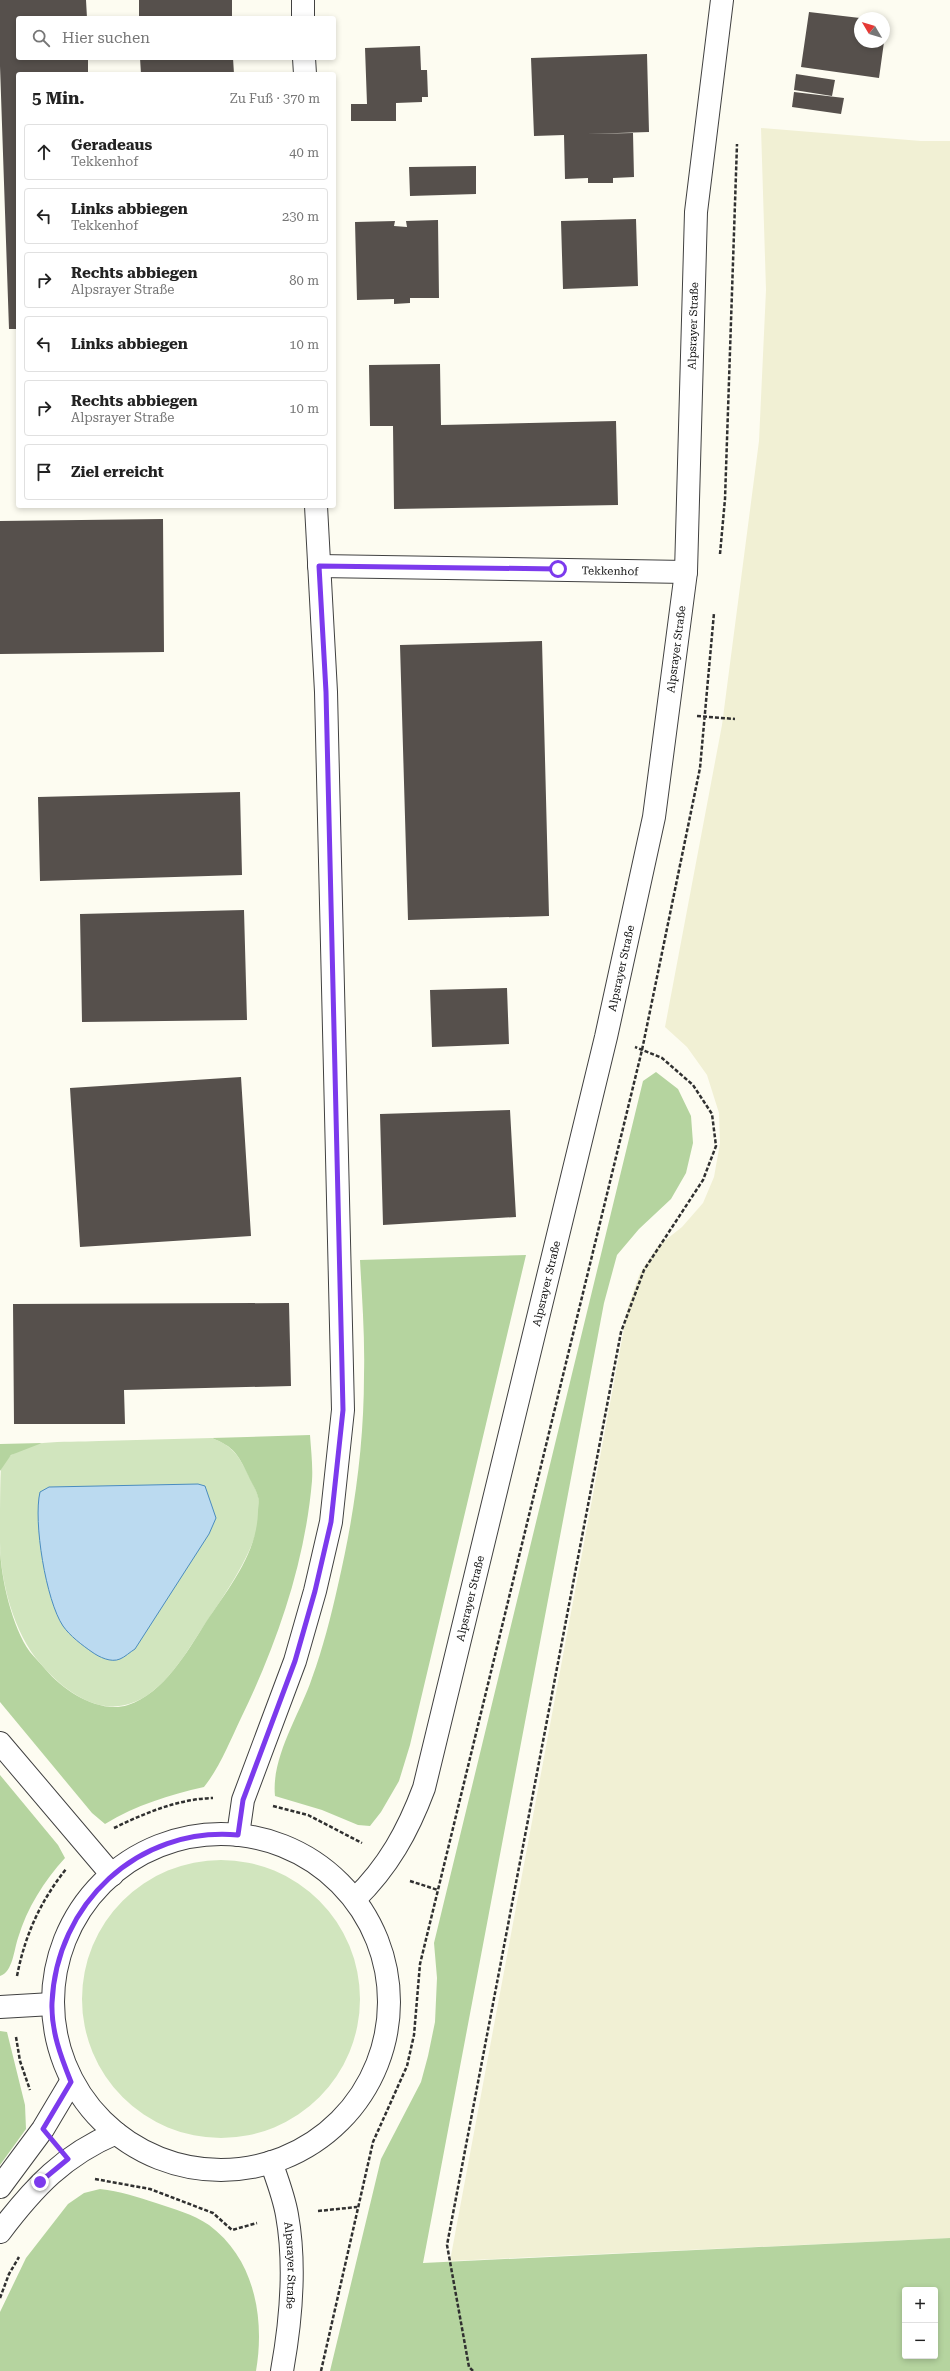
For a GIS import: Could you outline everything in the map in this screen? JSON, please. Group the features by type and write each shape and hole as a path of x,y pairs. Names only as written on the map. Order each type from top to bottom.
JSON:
{"street":[{"path":"303,0 303,16"},
{"name":"Alpsrayer Straße","path":"355,1899 387,1863 411,1822 424,1788 606,1038 654,816 686,572 696,212 722,0"},
{"path":"304,60 305,72"},
{"path":"238,1835 243,1800 295,1661 315,1591 331,1522 343,1410 326,692 316,508"},
{"name":"Tekkenhof","path":"319,566 686,572"},
{"path":"0,1743 112,1875"},
{"path":"223,1833 238,1835 283,1845 310,1859 334,1877 355,1899 370,1924 381,1951 388,1980 389,2009 376,2066 363,2092 345,2116 298,2151 271,2162 239,2168 206,2169 174,2163 144,2151 116,2133 93,2110 71,2082 60,2053 54,2028 52,2004 60,1957 72,1926 89,1899 112,1875 136,1857 164,1844 193,1836 223,1833"},
{"path":"5,2007 52,2004"},
{"path":"0,2187 43,2129 71,2082"},
{"path":"0,2232 40,2182 68,2159 92,2144 116,2133"},
{"name":"Alpsrayer Straße","path":"271,2162 287,2214 291,2246 289,2322 282,2371"}],"path":[{"path":"667,715 735,719"},
{"path":"474,2371 469,2366 447,2245 621,1332 644,1270 703,1180 716,1146 712,1114 693,1085 662,1058 606,1038"},
{"path":"43,2129 20,2061 5,2007 24,1944 34,1918 48,1893 65,1869 88,1846 113,1829 136,1817 177,1803 211,1798 243,1800 308,1815 358,1840 411,1882 438,1890"},
{"path":"68,2159 96,2179 150,2189 213,2213 232,2230 287,2214 357,2207"}],"green space":[{"path":"761,128 921,141 950,141 950,2238 450,2261 628,1307 640,1273 658,1246 682,1227 703,1203 714,1177 720,1143 719,1113 707,1075 687,1047 665,1027 722,725 759,441 766,290"},
{"path":"656,1072 678,1089 691,1116 693,1143 686,1173 671,1199 639,1229 617,1255 604,1303 423,2263 950,2238 950,2371 330,2371 381,2159 421,2082 428,2056 435,2022 437,1978 434,1943 643,1081"},
{"path":"526,1255 410,1745 399,1781 381,1812 370,1826 358,1825 322,1810 275,1796 277,1766 307,1692 320,1655 349,1533 357,1481 364,1402 364,1346 360,1260"},
{"path":"310,1435 312,1481 303,1542 296,1573 266,1661 229,1745 204,1787 153,1801 129,1811 105,1824 92,1813 0,1702 0,1548 5,1588 13,1616 18,1630 30,1652 62,1686 83,1699 105,1706 117,1707 128,1705 153,1691 173,1670 191,1646 232,1584 247,1557 253,1542 259,1504 256,1491 238,1456 226,1445 212,1438"},
{"path":"212,1438 226,1445 235,1452 258,1496 260,1511 257,1528 252,1545 243,1563 223,1597 182,1659 173,1671 153,1691 141,1699 129,1704 116,1706 103,1706 79,1697 57,1681 40,1663 23,1637 10,1606 3,1573 0,1542 1,1469 4,1463 18,1451 43,1443"},
{"path":"42,1443 11,1455 0,1471 0,1444"},
{"path":"0,1775 58,1845 65,1858 37,1895 26,1916 8,1970 0,1976"},
{"path":"221,1860 248,1863 274,1871 298,1884 319,1901 336,1922 349,1946 357,1972 360,1999 357,2026 349,2052 336,2076 319,2097 298,2114 274,2127 248,2135 221,2138 194,2135 168,2127 144,2114 123,2097 106,2076 93,2052 85,2026 82,1999 85,1972 93,1946 106,1922 123,1901 144,1884 168,1871 194,1863"},
{"path":"0,2031 7,2032 25,2105 26,2129 0,2165"},
{"path":"100,2189 128,2194 190,2215 209,2225 225,2239 237,2255 246,2272 253,2291 259,2331 256,2371 0,2371 0,2312 26,2258 68,2204 84,2193"}],"water":[{"path":"198,1484 205,1486 216,1518 209,1534 135,1649 124,1657 116,1660 105,1659 95,1654 76,1640 66,1630 51,1599 42,1560 38,1522 40,1492 49,1487"}],"building":[{"path":"0,0 86,0 87,16 16,16 16,60 88,60 88,72 16,72 16,329 9,329 0,66"},
{"path":"139,0 232,0 232,16 139,16"},
{"path":"809,12 854,17 854,48 883,48 879,78 801,67"},
{"path":"420,46 421,70 427,70 428,97 422,97 422,102 396,103 396,121 351,121 351,104 367,104 365,48"},
{"path":"647,54 649,132 586,134 633,133 634,177 613,178 613,183 588,183 588,178 565,179 564,135 534,136 531,58"},
{"path":"140,60 233,60 234,72 141,72"},
{"path":"796,74 835,80 832,96 794,90"},
{"path":"794,92 844,98 841,114 792,107"},
{"path":"476,166 476,194 410,196 409,167"},
{"path":"636,219 638,286 563,289 561,221"},
{"path":"438,220 439,298 410,298 410,303 394,304 394,299 357,300 355,222 395,221 394,226 407,227 406,221"},
{"path":"440,364 441,425 616,421 618,505 394,509 393,426 370,426 369,365"},
{"path":"163,519 164,652 0,654 0,521"},
{"path":"542,641 549,916 408,920 400,645"},
{"path":"240,792 242,875 40,881 38,797"},
{"path":"244,910 247,1020 82,1022 80,914"},
{"path":"507,988 509,1044 432,1047 430,990"},
{"path":"241,1077 251,1236 80,1247 70,1088"},
{"path":"510,1110 516,1217 383,1225 380,1114"},
{"path":"289,1303 291,1386 124,1390 125,1424 14,1424 13,1304"}],"route":[{"path":"40,2182 68,2159 43,2129 71,2082 60,2053 54,2028 52,2004 60,1957 72,1926 89,1899 112,1875 136,1857 164,1844 193,1836 223,1833 238,1835 239,1819 243,1800 269,1727 295,1661 315,1591 331,1522 343,1410 326,692 319,566 558,569"}]}
